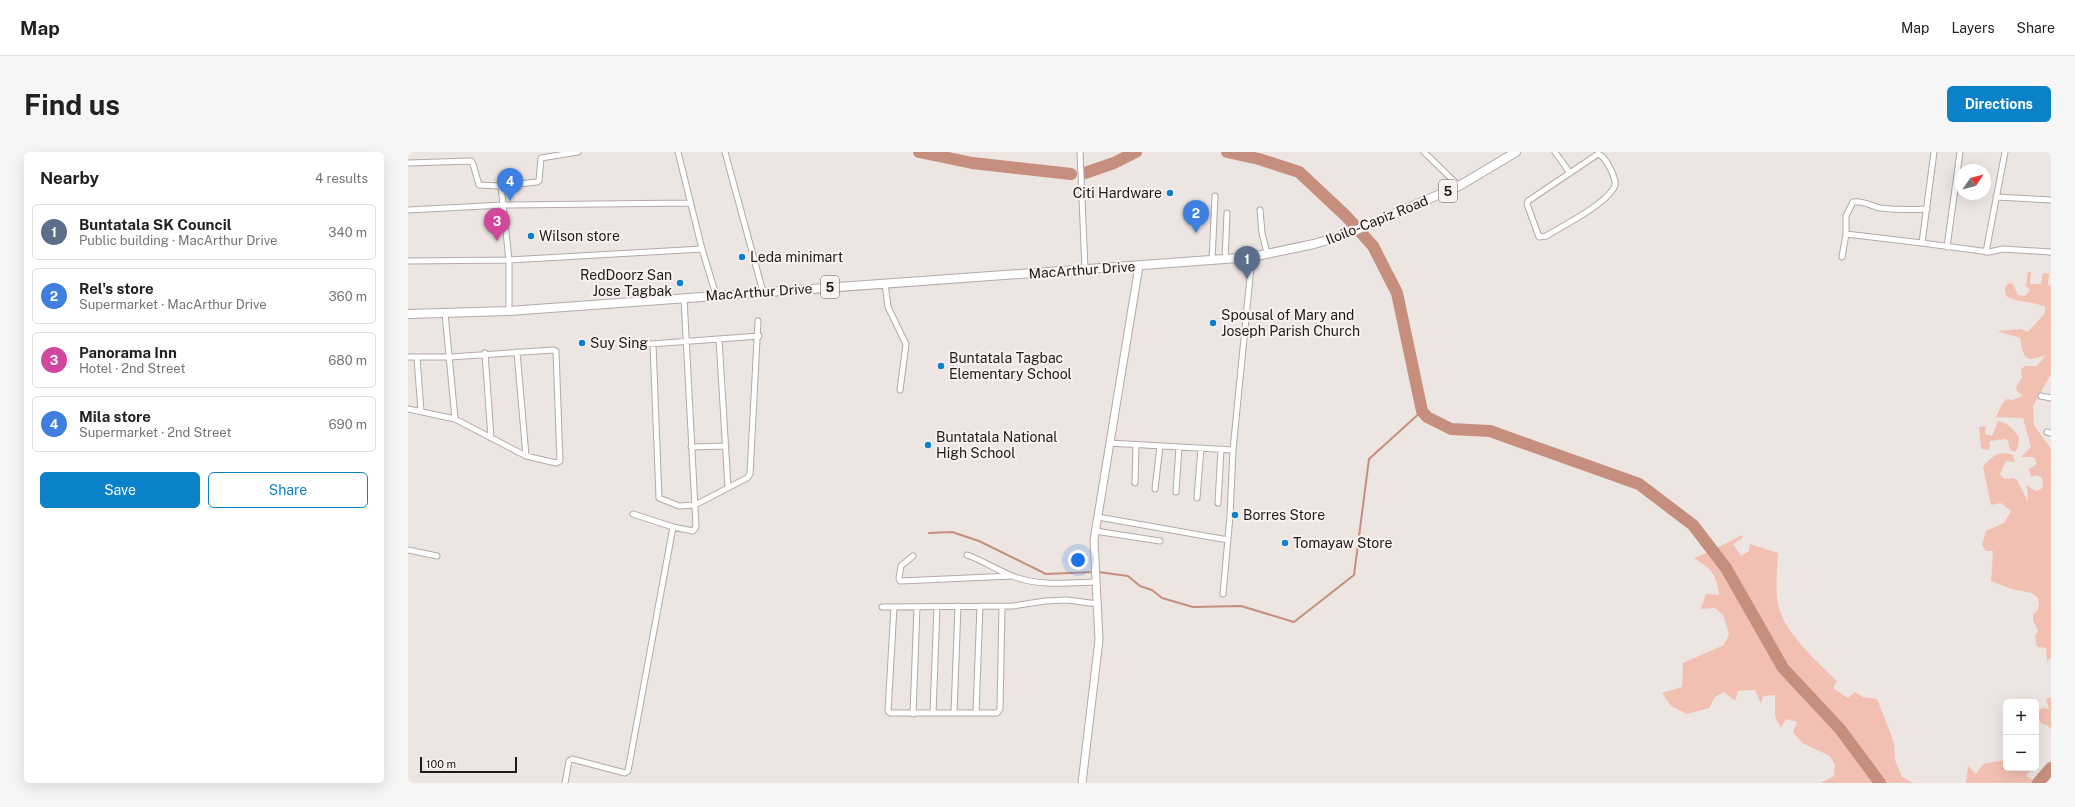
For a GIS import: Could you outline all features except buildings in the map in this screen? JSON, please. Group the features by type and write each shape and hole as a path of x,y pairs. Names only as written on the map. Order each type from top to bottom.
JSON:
{"main road":[{"name":"Iloilo-Capiz Road","path":"1252,257 1314,244 1347,234 1459,186 1516,152"},
{"name":"MacArthur Drive","path":"408,314 509,311 885,282 1139,266 1252,257"}],"street":[{"path":"408,163 471,161 474,164 479,185 501,186 538,182 541,158 578,152"},
{"path":"678,152 702,249 716,295"},
{"path":"725,152 763,292"},
{"path":"1080,152 1085,269"},
{"path":"1424,152 1459,186"},
{"path":"1555,152 1570,173"},
{"path":"1922,243 1934,152"},
{"path":"1947,247 1960,152"},
{"path":"1986,252 2005,152"},
{"path":"1600,154 1610,168 1615,185 1593,208 1546,236 1539,237 1527,203 1529,200 1570,173 1594,155 1600,154"},
{"path":"501,186 509,260 509,311"},
{"path":"1212,261 1215,196"},
{"path":"1996,197 2051,200"},
{"path":"1842,257 1846,234 1846,216 1853,202 1857,201 1879,208 1906,210 1927,209"},
{"path":"408,210 503,205 690,203"},
{"path":"1260,210 1262,233 1267,254"},
{"path":"1225,260 1227,213"},
{"path":"1846,234 1986,252 2003,249 2051,252"},
{"path":"408,261 509,260 702,249"},
{"path":"1223,594 1228,540 1233,450 1252,257"},
{"path":"1082,783 1099,640 1098,604 1094,561 1095,530 1139,266"},
{"path":"885,282 888,307 906,344 900,390"},
{"path":"633,514 673,527 693,531 697,522 685,341 684,298"},
{"path":"445,313 455,419"},
{"path":"653,344 659,495 661,501 679,506 695,505 728,488 750,474 759,336 758,321"},
{"path":"637,345 759,336"},
{"path":"719,339 728,488"},
{"path":"408,357 450,357 485,353 553,350 556,354 560,461 556,463 526,456 455,419 421,411 408,410"},
{"path":"517,352 526,456"},
{"path":"485,353 491,438"},
{"path":"417,358 421,411"},
{"path":"2041,396 2051,398"},
{"path":"1109,443 1233,450"},
{"path":"1135,482 1136,445"},
{"path":"692,447 726,446"},
{"path":"1156,489 1160,446"},
{"path":"1176,492 1179,447"},
{"path":"1197,498 1201,448"},
{"path":"1218,503 1221,449"},
{"path":"1098,517 1228,540"},
{"path":"565,783 569,761 572,759 624,773 628,771 673,527"},
{"path":"1095,530 1160,541"},
{"path":"408,550 437,556"},
{"path":"967,555 985,562 1012,576"},
{"path":"913,556 901,566 900,581 1012,576 1046,583 1095,580"},
{"path":"882,607 1002,606 1060,600 1098,604"},
{"path":"954,713 958,606"},
{"path":"976,712 980,606"},
{"path":"894,607 888,711 892,714 913,714 976,712 997,713 1000,709 1002,606"},
{"path":"913,714 917,607"},
{"path":"933,713 937,607"}],"shaded area":[{"path":"2028,272 2031,272 2030,284 2041,284 2043,273 2049,274 2048,285 2051,287 2051,374 2033,406 2034,425 2051,449 2051,657 2047,662 2046,648 2037,647 2035,636 2038,631 2033,620 2033,614 2038,610 2039,603 2037,597 2031,593 2012,589 1991,581 1993,551 1986,551 1982,545 1986,531 2004,523 2011,511 2001,503 1991,505 1983,467 1992,457 2003,453 2013,455 2015,462 2006,461 2000,474 2004,479 2013,478 2017,480 2028,502 2027,485 2035,491 2040,490 2043,486 2042,478 2037,475 2031,477 2029,469 2037,464 2034,457 2021,457 2031,447 2023,418 1996,417 2002,404 2007,399 2012,400 2023,396 2017,391 2016,387 2022,378 2021,369 2025,366 2037,366 2046,355 2029,359 2023,352 2020,338 1997,331 2021,329 2028,332 2045,313 2045,307 2015,300 2006,296 2005,288 2008,283 2013,284 2018,295 2025,296 2030,290 2026,286"},
{"path":"1998,421 2005,423 2015,431 2019,437 2018,447 2015,452 2010,450 2008,441 2005,439 1990,441 1989,450 1981,449 1979,427 1986,426 1985,434 1992,436"},
{"path":"1742,535 1743,538 1733,544 1741,556 1749,551 1750,544 1778,553 1776,584 1777,600 1785,623 1806,650 1837,681 1833,688 1848,698 1855,692 1863,697 1877,699 1894,743 1895,760 1902,777 1913,783 1885,783 1837,720 1782,662 1736,582 1715,549"},
{"path":"1711,551 1719,562 1781,669 1842,735 1877,783 1820,783 1834,776 1835,765 1830,756 1802,743 1793,732 1797,722 1786,719 1781,728 1775,716 1775,695 1763,696 1761,704 1755,690 1738,691 1735,701 1724,692 1715,697 1709,708 1687,714 1671,706 1662,693 1682,687 1683,663 1724,645 1729,634 1723,615 1715,608 1701,609 1706,594 1719,595 1715,577 1705,565 1694,558"},
{"path":"2051,697 2051,729 2047,725 2042,724 2039,720 2039,711 2042,708 2049,709 2046,699"},
{"path":"2003,760 2003,771 2030,771 2026,776 2035,781 2033,783 1966,783 1968,766 1976,774 1983,764"}],"waterway":[{"path":"919,152 972,163 1071,174"},
{"path":"1085,173 1114,163 1136,152"},
{"path":"1227,152 1259,159 1299,172 1346,216 1373,246 1397,293 1422,411 1427,417 1451,429 1490,431 1639,484 1693,525 1726,568 1783,668 1840,729 1880,783"},
{"path":"1098,572 1128,576 1140,586 1152,590 1162,598 1193,607 1241,606 1294,622 1354,575 1369,459 1422,411"},
{"path":"929,533 952,532 979,541 1046,574 1094,572"},
{"path":"2038,783 2051,768"}],"place":[{"name":"Citi Hardware","path":"1170,193"},
{"name":"Mila store","path":"510,201"},
{"name":"Rel's store","path":"1196,233"},
{"name":"Wilson store","path":"531,236"},
{"name":"Panorama Inn","path":"497,241"},
{"name":"Leda minimart","path":"742,257"},
{"name":"Buntatala SK Council","path":"1247,279"},
{"name":"RedDoorz San Jose Tagbak","path":"680,283"},
{"name":"Spousal of Mary and Joseph Parish Church","path":"1213,323"},
{"name":"Suy Sing","path":"582,343"},
{"name":"Buntatala Tagbac Elementary School","path":"941,366"},
{"name":"Buntatala National High School","path":"928,445"},
{"name":"Borres Store","path":"1235,515"},
{"name":"Tomayaw Store","path":"1285,543"}]}
